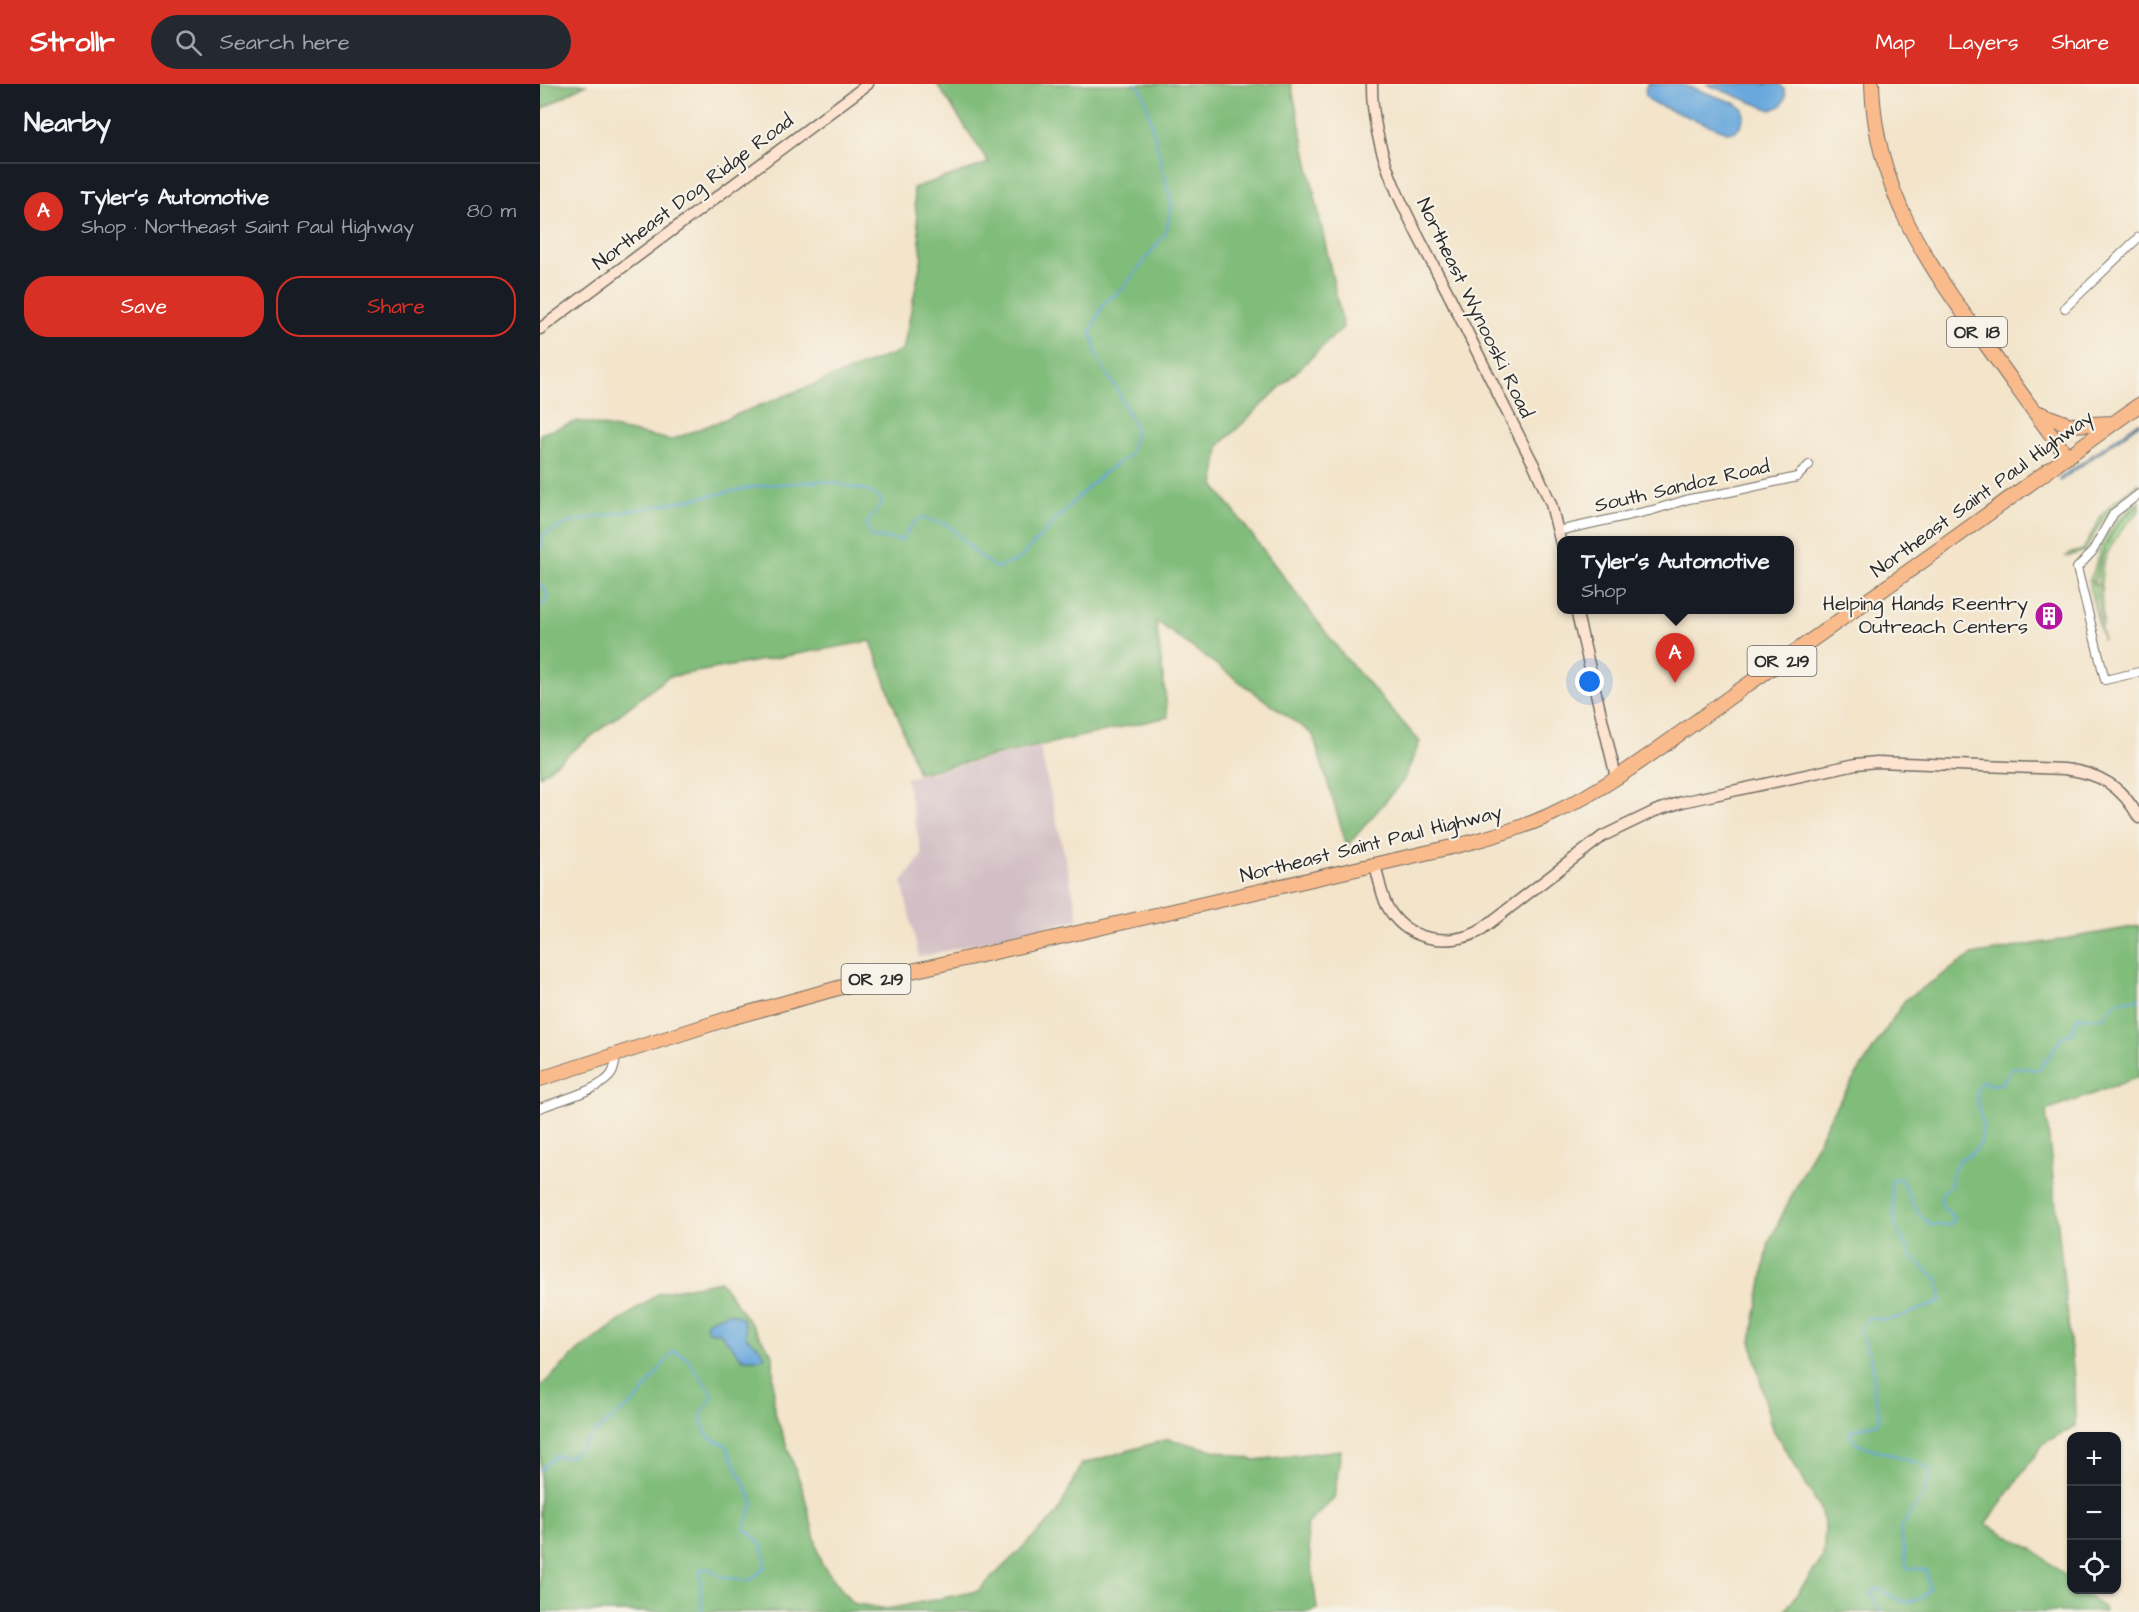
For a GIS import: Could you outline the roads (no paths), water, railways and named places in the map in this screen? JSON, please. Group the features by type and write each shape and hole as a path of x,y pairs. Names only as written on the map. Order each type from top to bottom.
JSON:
{"highway":[{"name":"OR 18","path":"1872,84 1876,128 1883,159 1893,190 1912,234 1948,292 2068,457"},
{"name":"Northeast Saint Paul Highway","path":"540,1079 730,1018 842,987 1475,842 1516,829 1574,803 1616,777 2139,405"},
{"path":"2034,411 2070,425 2113,423"}],"main road":[{"name":"Northeast Dog Ridge Road","path":"540,329 868,84"},
{"name":"Northeast Wynooski Road","path":"1372,84 1379,141 1396,189 1534,465 1551,504 1559,536"},
{"path":"1577,614 1616,777"},
{"path":"1376,865 1384,900 1399,923 1407,930 1428,939 1448,941 1478,932 1581,851 1629,822 1682,802 1835,767 1877,762 2083,771 2102,778 2121,792 2132,804 2139,818"}],"street":[{"path":"2065,308 2139,237"},
{"name":"South Sandoz Road","path":"1558,531 1653,510 1689,499 1797,477 1809,465"},
{"path":"2139,494 2114,513 2092,552 2078,568 2106,680 2139,672"},
{"path":"540,1108 597,1086 612,1072 617,1053"}],"water":[{"path":"1647,84 1681,84 1735,103 1743,109 1744,117 1741,125 1734,132 1727,132 1653,103 1646,95"},
{"path":"1706,84 1779,84 1785,91 1785,97 1781,106 1771,110"},
{"path":"2139,422 2139,424 2060,481 2059,479"},
{"path":"728,1313 742,1318 747,1338 759,1347 765,1356 761,1359 743,1359 719,1332 708,1331 707,1321"}],"waterway":[{"path":"540,550 544,535 567,523 765,485 824,481 866,490 880,498 882,503 867,523 870,537 902,540 912,524 921,518 948,525 976,553 996,568 1018,560 1081,494 1105,472 1130,455 1136,430 1119,393 1098,360 1091,331 1103,304 1123,289 1165,234 1172,206 1146,102 1141,88 1135,84"},
{"path":"540,584 548,595 545,602 540,605"},
{"path":"1881,1612 1871,1595 1876,1588 1903,1602 1921,1599 1930,1588 1926,1570 1907,1568 1900,1528 1923,1495 1932,1471 1918,1463 1857,1444 1849,1432 1879,1422 1879,1411 1873,1389 1873,1364 1860,1330 1868,1317 1882,1320 1893,1319 1941,1302 1938,1279 1912,1258 1895,1225 1891,1181 1900,1178 1918,1213 1931,1225 1949,1225 1955,1219 1941,1205 1941,1193 1951,1186 1952,1175 1959,1160 1972,1153 1980,1145 1983,1128 1976,1092 1982,1081 1993,1085 2002,1083 2013,1067 2039,1070 2063,1036 2073,1033 2077,1017 2104,1018 2117,1001 2139,999"},
{"path":"540,1470 555,1456 570,1457 603,1426 638,1399 673,1351 687,1358 713,1395 701,1414 703,1426 710,1437 726,1445 753,1502 745,1529 755,1537 765,1554 765,1568 749,1581 720,1576 710,1569 700,1569 702,1612"}],"place":[{"name":"Helping Hands Reentry Outreach Centers","path":"2049,616"},
{"name":"Tyler's Automotive","path":"1675,683"}]}
